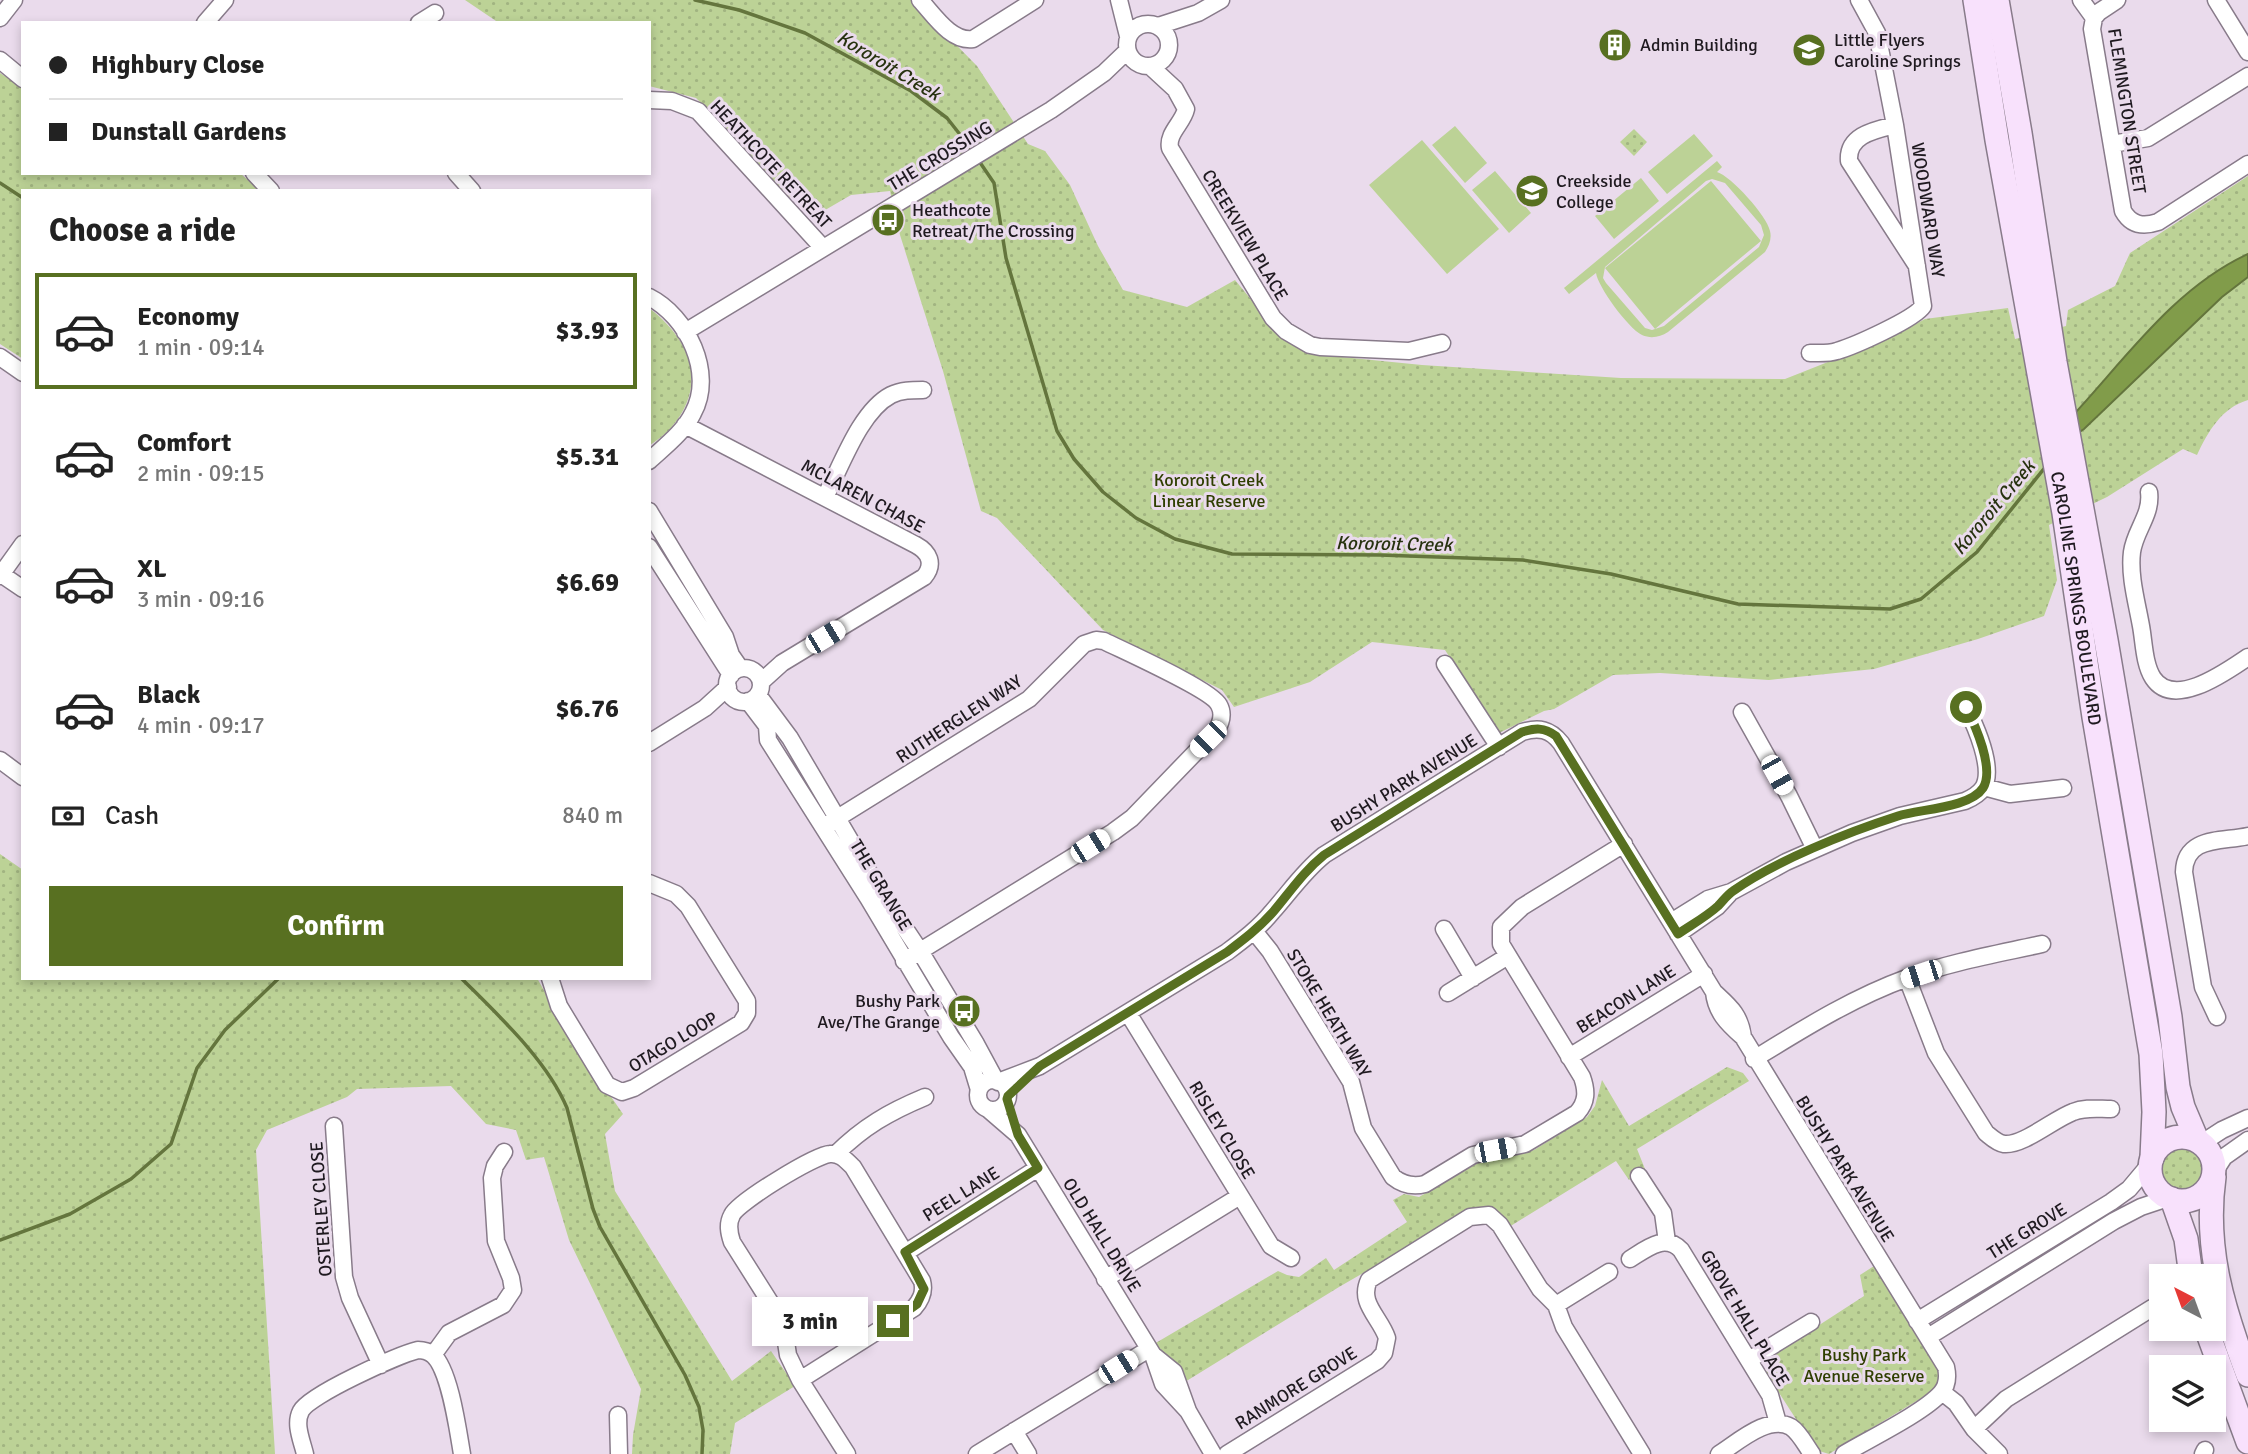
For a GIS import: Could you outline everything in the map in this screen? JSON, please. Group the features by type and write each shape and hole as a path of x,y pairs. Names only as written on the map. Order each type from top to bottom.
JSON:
{"main road":[{"name":"CAROLINE SPRINGS BOULEVARD","path":"1975,0 1998,147 2078,495 2170,1017 2178,1087 2183,1107 2200,1141"},
{"name":"CAROLINE SPRINGS BOULEVARD","path":"1997,0 2020,133 2064,513 2092,704 2151,1054 2154,1112 2151,1161"},
{"path":"2189,1264 2186,1239 2170,1199 2154,1184 2151,1161 2157,1148 2165,1141 2186,1136 2200,1141 2212,1155 2214,1174 2210,1205 2213,1262 2229,1322 2248,1375"},
{"path":"2170,1199 2193,1199 2209,1186 2214,1174"},
{"path":"2211,1341 2248,1442"}],"street":[{"path":"0,18 14,0"},
{"path":"207,21 225,0"},
{"path":"920,0 954,36 966,40 973,39 1035,0"},
{"path":"1128,44 1132,31 1198,13 1221,0"},
{"name":"WOODWARD WAY","path":"1810,353 1826,354 1837,351 1918,313 1923,306 1895,125 1877,33 1859,0"},
{"path":"2081,0 2094,18 2118,0"},
{"path":"2217,0 2248,52"},
{"path":"1120,1 1130,57 1156,58 1198,13"},
{"path":"1120,1 1167,36 1156,58"},
{"path":"422,21 435,13"},
{"name":"FLEMINGTON STREET","path":"2094,18 2092,29 2123,211 2130,220 2142,225 2158,222 2248,164"},
{"name":"THE CROSSING","path":"685,332 1019,131 1104,73 1128,44"},
{"name":"THE CROSSING","path":"1104,73 1156,58"},
{"name":"CREEKVIEW PLACE","path":"1156,58 1170,69 1175,89 1184,103 1186,113 1170,139 1170,148 1279,325 1310,345 1320,347 1409,351 1442,343"},
{"path":"0,60 21,77"},
{"path":"2112,144 2148,138 2248,76"},
{"name":"HEATHCOTE RETREAT","path":"651,100 672,101 698,111 823,248"},
{"path":"1895,125 1870,131 1854,142 1849,150 1849,161 1919,268"},
{"path":"651,298 665,308 685,332 700,365 701,386 693,414 651,459"},
{"path":"0,357 21,372"},
{"path":"825,497 863,424 880,401 906,390 923,390"},
{"name":"MCLAREN CHASE","path":"651,742 928,572 929,557 922,548 685,425"},
{"path":"2150,492 2150,506 2133,544 2131,565 2152,677 2162,687 2187,689 2210,682 2248,657"},
{"name":"THE GRANGE","path":"651,514 725,637 744,685 790,738 880,891 920,951 972,1054 979,1090"},
{"path":"21,547 1,575 21,588"},
{"name":"THE GRANGE","path":"651,550 744,685 767,726 768,740 904,961 972,1054 997,1081"},
{"name":"RUTHERGLEN WAY","path":"823,827 1029,699 1078,648 1090,641 1104,641 1204,691 1219,703 1222,718 1216,731 1132,818 904,961"},
{"path":"1446,664 1499,747"},
{"path":"1675,928 1717,907 1731,892 1815,849 1900,816 1973,797 1984,787 1987,770 1980,739 1966,707"},
{"path":"1742,712 1815,849"},
{"name":"BUSHY PARK AVENUE","path":"997,1081 1040,1066 1227,952 1254,932 1298,879 1324,855 1522,732 1537,728 1550,732 1561,743 1714,992 1733,1009 1754,1059 1946,1367 1946,1384 1942,1392"},
{"path":"0,760 21,776"},
{"path":"1984,787 2010,794 2063,788"},
{"path":"2217,1017 2203,987 2184,863 2187,855 2198,845 2248,836"},
{"name":"STOKE HEATH WAY","path":"1254,932 1270,951 1351,1082 1363,1128 1393,1177 1400,1183 1417,1186 1473,1156 1525,1144 1577,1113 1582,1107 1586,1093 1582,1077 1508,957 1501,944 1501,927 1522,907 1624,845"},
{"name":"OTAGO LOOP","path":"551,980 559,1006 607,1085 622,1092 634,1088 736,1027 745,1018 748,1006 736,982 688,906 676,894 651,884"},
{"path":"1444,929 1473,978"},
{"path":"1754,1059 1832,1012 1907,978 1963,961 2042,944"},
{"path":"1448,993 1508,957"},
{"name":"BEACON LANE","path":"1569,1057 1704,974"},
{"path":"1907,978 1936,1052 1986,1133 1995,1141 2015,1143 2076,1110 2110,1109"},
{"name":"RISLEY CLOSE","path":"1128,1013 1271,1246 1290,1258"},
{"name":"BUSHY PARK AVENUE","path":"1008,1098 1040,1066"},
{"path":"997,1081 1005,1087 1008,1098 1002,1107 989,1110 981,1104 979,1090 984,1084 997,1081"},
{"path":"836,1154 858,1132 898,1108 925,1097"},
{"name":"OLD HALL DRIVE","path":"1008,1098 1018,1135 1151,1352 1174,1372 1188,1412 1213,1454"},
{"name":"OLD HALL DRIVE","path":"989,1110 1018,1135"},
{"path":"2200,1141 2248,1118"},
{"name":"OSTERLEY CLOSE","path":"334,1126 344,1277 350,1298 381,1365"},
{"path":"2214,1174 2224,1157 2248,1140"},
{"path":"433,1355 449,1333 503,1306 513,1290 496,1241 492,1178 495,1166 505,1152"},
{"path":"800,1380 917,1304 924,1289 905,1252 853,1167 836,1154 828,1154 809,1162 744,1202 737,1208 729,1224 732,1242 784,1329 788,1355 800,1380 847,1454"},
{"name":"THE GROVE","path":"1917,1321 2111,1202 2137,1181 2151,1161"},
{"name":"PEEL LANE","path":"905,1252 1038,1168"},
{"path":"1630,1259 1653,1245 1667,1242 1663,1213 1639,1176"},
{"path":"1105,1279 1240,1196"},
{"path":"1927,1337 2114,1221 2141,1206 2170,1199"},
{"name":"RANMORE GROVE","path":"1227,1454 1377,1361 1384,1353 1387,1338 1364,1295 1369,1280 1470,1217 1489,1215 1540,1289 1556,1305 1564,1327 1642,1454"},
{"name":"GROVE HALL PLACE","path":"1667,1242 1681,1250 1749,1360 1770,1395 1778,1423"},
{"path":"1556,1305 1609,1272"},
{"path":"1974,1429 2006,1399 2149,1310"},
{"path":"1749,1360 1811,1322"},
{"path":"305,1454 298,1425 305,1405 381,1365 418,1350 433,1355 442,1369 450,1392 462,1454"},
{"path":"977,1454 1151,1352"},
{"path":"1844,1454 1926,1405 1942,1392 1956,1403 1974,1429 1999,1454"},
{"path":"618,1415 619,1454"},
{"path":"1719,1454 1761,1428 1778,1423 1795,1431 1812,1454"},
{"path":"1014,1431 1028,1454"}],"green space":[{"name":"Kororoit Creek Linear Reserve","path":"465,0 912,0 977,66 1028,144 1045,151 1070,185 1098,246 1123,290 1187,307 1235,280 1278,332 1322,355 1422,365 1621,378 1785,379 1891,337 1925,319 2008,308 2015,339 2066,326 2068,310 2115,286 2130,253 2248,176 2248,400 2223,415 2197,455 2183,449 2107,497 2049,525 2057,580 2044,616 1978,639 1874,669 1769,680 1660,673 1613,675 1554,709 1544,711 1499,733 1445,650 1372,642 1310,682 1234,707 1222,690 1103,630 997,518 981,511 943,371 900,235 890,191 851,195 820,213 785,194 696,98 651,87 651,21 496,21"},
{"path":"0,73 21,87 21,175 242,175 258,189 21,189 21,358 0,344"},
{"path":"1455,126 1487,163 1465,183 1432,145"},
{"path":"1634,129 1647,142 1634,156 1620,142"},
{"path":"1694,134 1713,156 1667,194 1648,172"},
{"path":"1422,140 1499,229 1447,274 1369,185"},
{"path":"1717,161 1722,167 1717,172 1748,197 1770,231 1770,242 1765,252 1668,332 1659,336 1642,335 1629,324 1608,297 1596,273 1569,294 1564,288","holes":["1712,179 1725,183 1761,225 1764,235 1759,247 1664,326 1652,330 1645,328 1606,283 1603,278 1605,267 1706,181"]},
{"path":"1495,171 1531,213 1509,233 1472,190"},
{"path":"1641,178 1659,201 1614,239 1595,216"},
{"path":"1711,181 1761,241 1655,329 1605,268"},
{"path":"651,310 675,334 684,349 692,380 682,412 651,445"},
{"path":"0,854 21,869 21,980 538,980 573,1042 623,1114 605,1134 615,1191 732,1381 771,1351 795,1386 735,1423 730,1454 632,1454 641,1389 569,1240 544,1157 526,1160 516,1130 486,1124 451,1086 357,1089 347,1097 267,1130 256,1150 275,1454 0,1454"},
{"path":"1727,1067 1743,1073 1749,1081 1637,1149 1645,1169 1629,1180 1616,1161 1509,1227 1494,1212 1474,1209 1339,1287 1180,1385 1154,1344 1278,1271 1299,1277 1326,1258 1334,1270 1407,1222 1393,1200 1404,1194 1419,1197 1478,1163 1534,1150 1587,1117 1595,1106 1602,1080 1629,1126"},
{"path":"2182,1146 2198,1153 2205,1169 2198,1185 2182,1192 2166,1185 2159,1169 2166,1153"},
{"name":"Bushy Park Avenue Reserve","path":"1874,1266 1939,1372 1938,1384 1933,1391 1829,1454 1816,1450 1765,1371 1770,1357 1864,1296 1860,1275"}],"shaded area":[{"path":"2248,254 2248,277 2222,297 2084,429 2073,436 2062,427 2170,309 2220,269"}],"waterway":[{"name":"Kororoit Creek","path":"695,0 739,10 805,33 911,91 947,118 973,151"},
{"name":"Kororoit Creek","path":"979,161 994,183 1006,258 1057,431 1074,459 1103,492 1136,518 1175,539 1232,554 1523,560 1611,574 1738,604 1890,609 1921,599 1977,552 2047,465"},
{"name":"Kororoit Creek","path":"0,183 21,197"},
{"name":"Kororoit Creek","path":"0,1240 70,1214 131,1179 171,1144 197,1068 225,1030 277,980"},
{"path":"463,980 520,1039 558,1090 567,1108 600,1227 685,1375 699,1407 703,1430 702,1454"}],"place":[{"name":"Admin Building","path":"1615,45"},
{"name":"Little Flyers Caroline Springs","path":"1809,50"},
{"name":"Creekside College","path":"1532,191"},
{"name":"Heathcote Retreat/The Crossing","path":"888,220"},
{"name":"Bushy Park Ave/The Grange","path":"964,1011"}],"route":[{"path":"893,1321 914,1308 924,1289 905,1252 1038,1168 1018,1135 1007,1099 1040,1066 1227,952 1254,932 1298,879 1324,855 1522,732 1537,728 1556,736 1678,934 1717,907 1731,892 1786,862 1852,833 1900,816 1973,797 1984,787 1987,770 1977,728 1966,707"}]}
